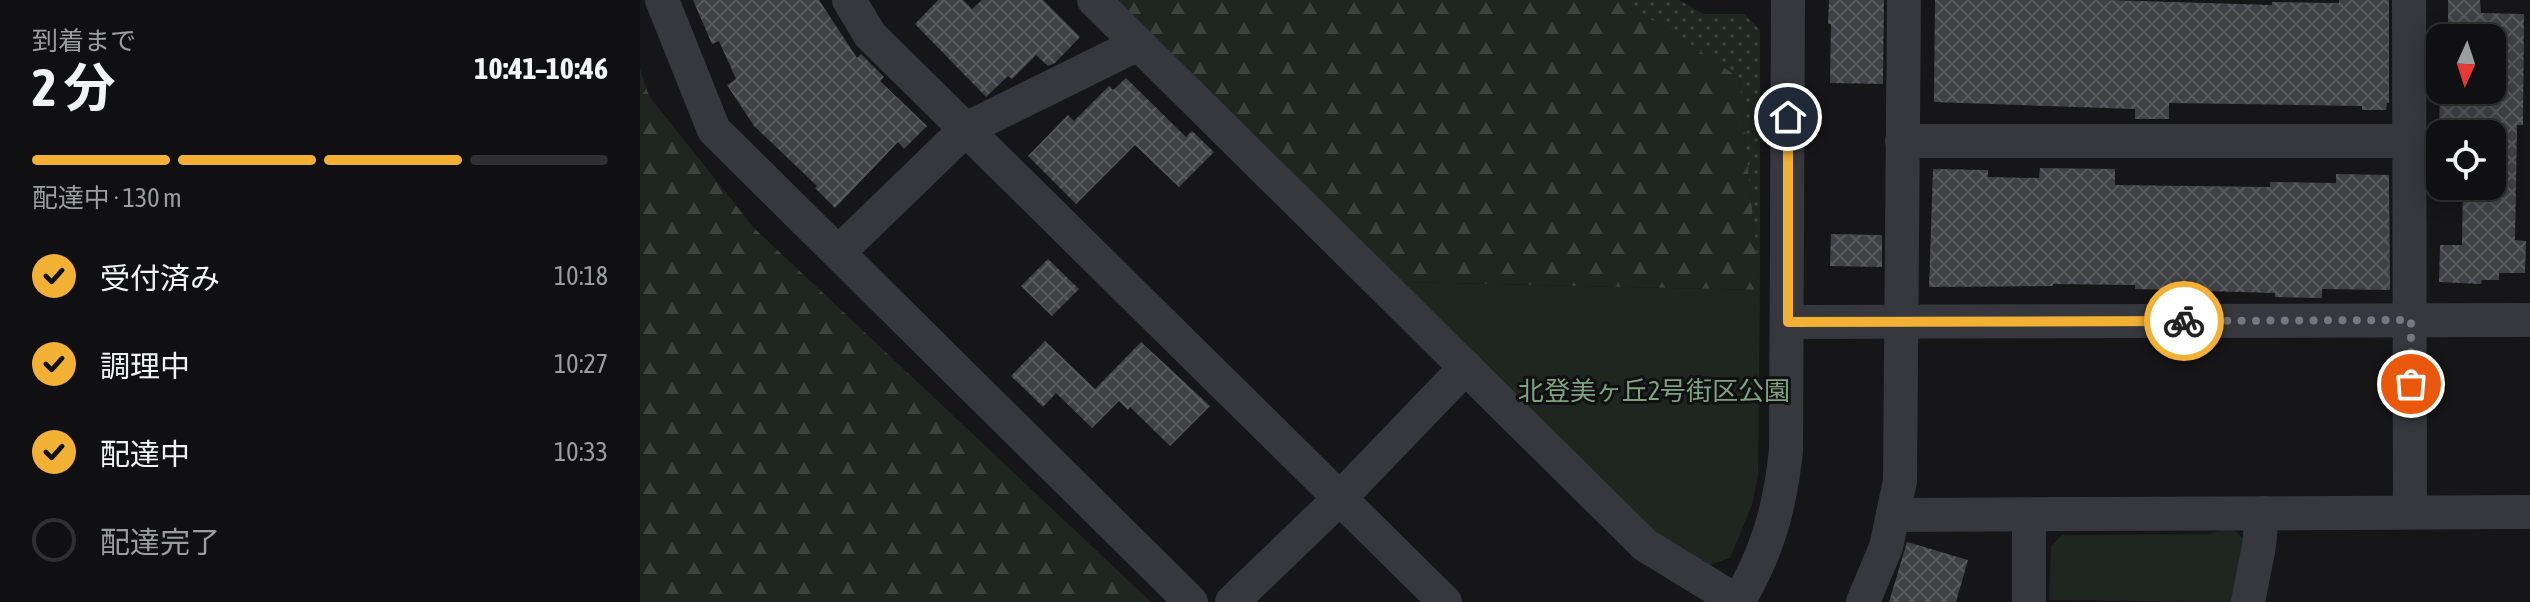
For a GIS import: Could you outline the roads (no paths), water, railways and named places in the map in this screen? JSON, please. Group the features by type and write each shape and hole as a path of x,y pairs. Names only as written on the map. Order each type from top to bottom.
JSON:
{"street":[{"path":"662,0 714,130 1191,602"},
{"path":"849,0 870,35 1445,602"},
{"path":"1094,0 1645,545 1738,602 1757,569 1768,540 1783,480 1786,450 1788,0"},
{"path":"1863,602 1886,547 1900,481 1904,0"},
{"path":"2409,0 2410,512"},
{"path":"839,252 966,129 1138,44"},
{"path":"1902,141 2410,141"},
{"path":"1788,322 2530,320"},
{"path":"1232,602 1339,499 1466,367"},
{"path":"1893,515 2530,512"},
{"path":"2248,602 2262,513"},
{"path":"2029,515 2029,602"}],"park label":[{"name":"北登美ヶ丘2号街区公園","path":"1654,391"}]}
